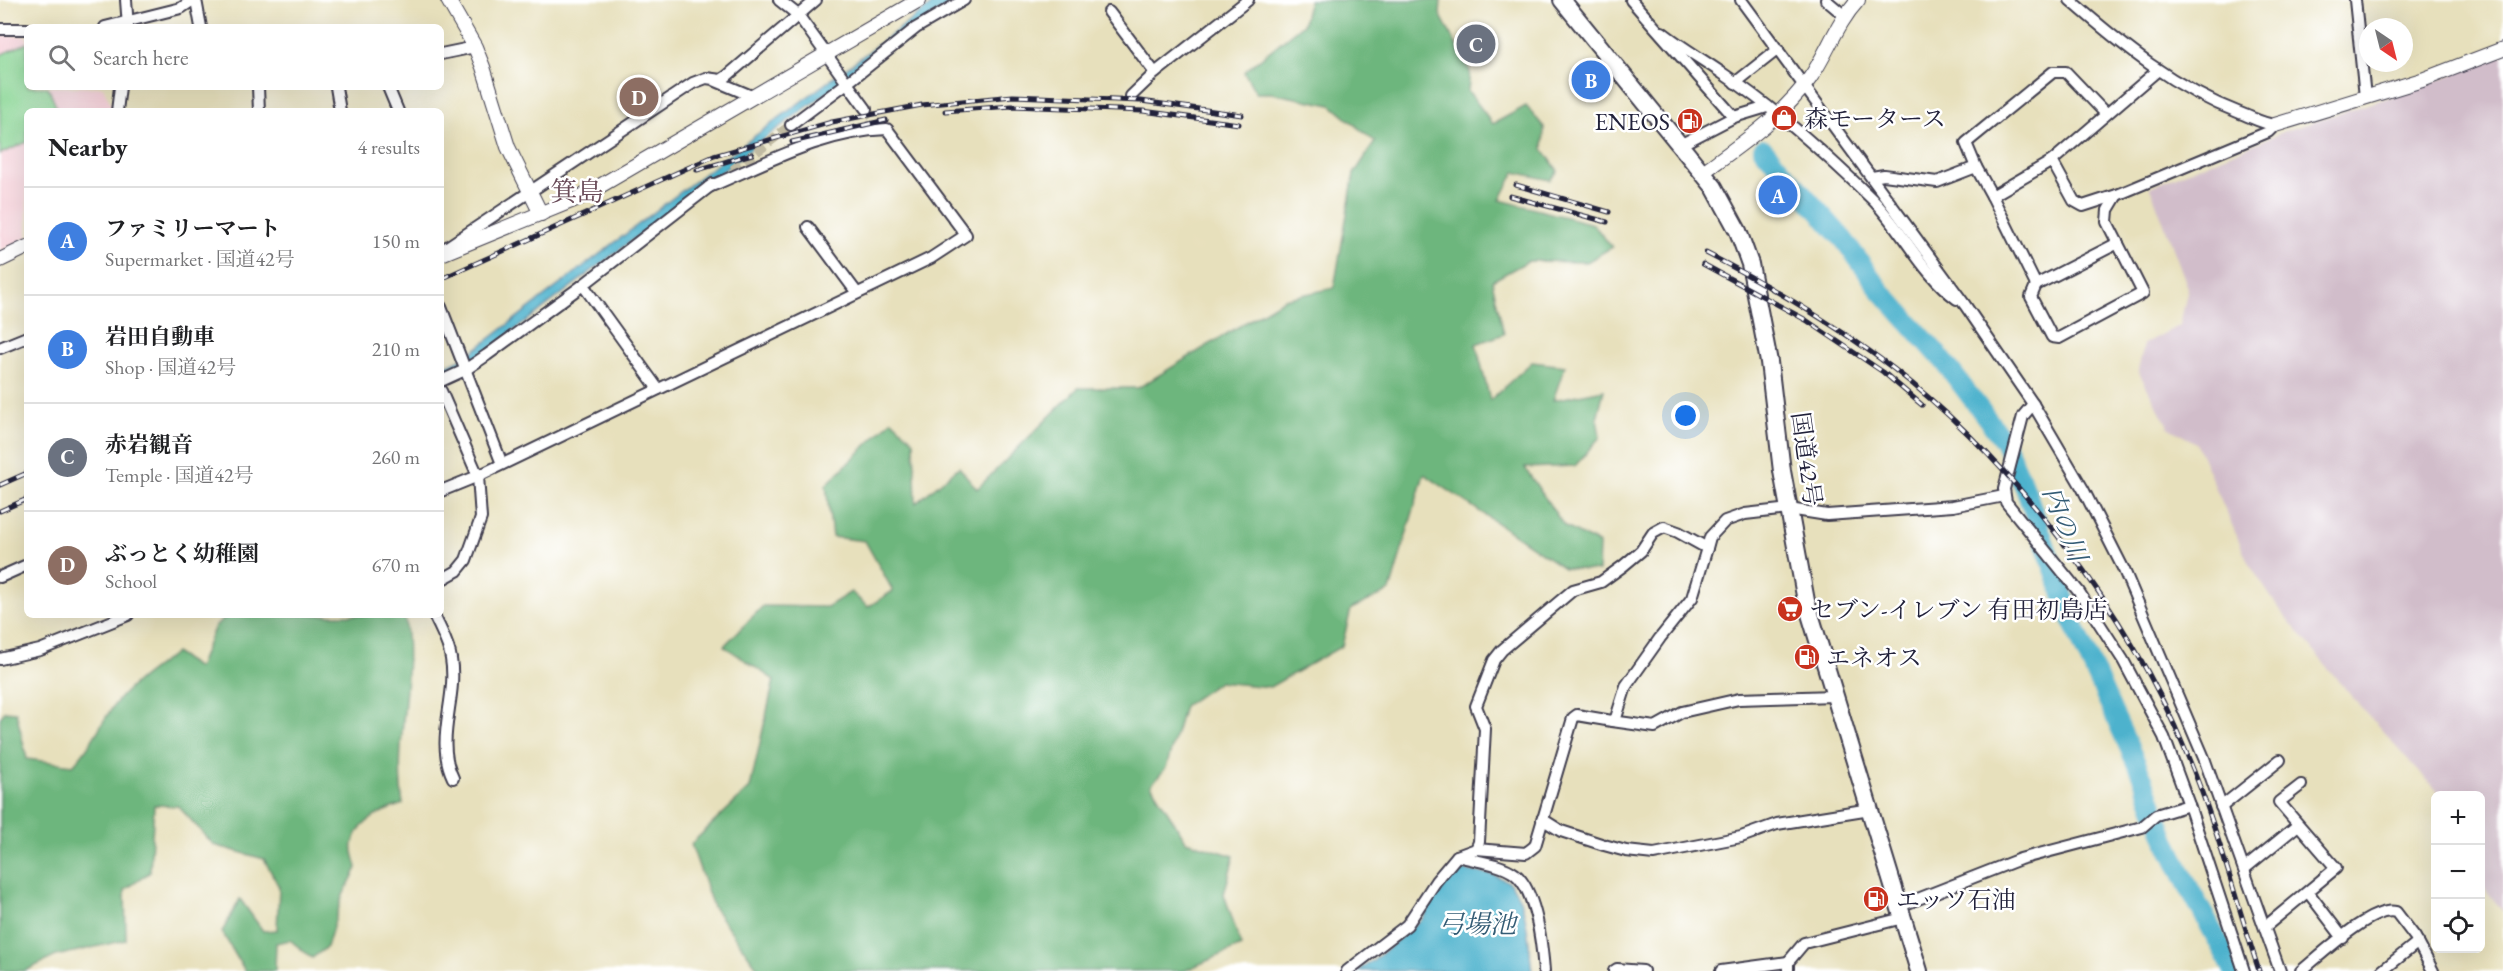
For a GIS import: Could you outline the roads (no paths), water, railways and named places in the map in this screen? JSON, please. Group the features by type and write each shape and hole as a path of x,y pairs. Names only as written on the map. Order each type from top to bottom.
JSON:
{"highway":[{"name":"国道42号","path":"1562,0 1703,172 1725,205 1750,264 1762,322 1782,471 1806,601 1919,971"}],"street":[{"path":"126,0 128,24 181,8 194,0 200,24"},
{"path":"448,0 475,47 508,147 541,214"},
{"path":"779,0 798,15 866,109"},
{"path":"716,81 727,76 816,0"},
{"path":"791,125 916,28 964,0"},
{"path":"1131,96 1155,72 1248,0"},
{"path":"1631,0 1662,32 1734,117"},
{"path":"1640,8 1650,0"},
{"path":"1741,0 1965,305 2032,404 2083,489 2124,570 2176,691 2222,807 2266,926 2280,971"},
{"path":"1826,0 1845,16"},
{"path":"1703,172 1745,141 1772,111 1804,85 1845,16 1858,0"},
{"path":"2070,0 2157,71 2205,99 2275,125"},
{"path":"2355,0 2365,98"},
{"path":"444,252 541,214 612,180 827,55 913,2"},
{"path":"1109,12 1155,72"},
{"path":"0,29 24,29"},
{"path":"1662,32 1772,111 1880,207 1939,285 1965,305"},
{"path":"444,53 475,47"},
{"path":"1735,83 1778,49"},
{"path":"2052,161 2074,201 2079,205 2087,206 2268,132 2275,125 2422,80 2503,49"},
{"path":"1992,196 2052,161 2157,71"},
{"path":"2037,285 1966,143 2053,72 2066,72 2106,114"},
{"path":"444,251 528,191 693,82 706,78 754,97"},
{"path":"117,108 120,90"},
{"path":"258,90 259,108"},
{"path":"336,90 340,108"},
{"path":"389,90 397,108"},
{"path":"1680,145 1734,117 1772,111"},
{"path":"444,490 478,476 931,258 966,235 887,129 879,127 795,149 709,187"},
{"path":"1872,177 1884,175 1937,182 1945,181 1976,167"},
{"path":"444,380 465,370 583,285 733,170"},
{"path":"2117,195 2107,216 2143,293 2059,338 2052,337 2031,297 2037,285 2118,243"},
{"path":"808,227 857,292"},
{"path":"0,260 24,248"},
{"path":"583,285 658,388"},
{"path":"444,315 502,464"},
{"path":"0,348 24,338"},
{"path":"444,398 478,476 481,518 466,560 457,571 444,578"},
{"path":"2032,404 2023,416 2004,496 2006,502 2079,592 2123,660 2164,736 2244,971"},
{"path":"1612,721 1616,718 1626,686 1692,598 1710,537 1725,520 1745,514 1789,509 1827,515 1953,506 2004,496"},
{"path":"1476,849 1479,842 1485,729 1476,705 1498,655 1573,590 1601,582 1623,566 1641,551 1657,530 1664,527 1678,532 1707,548"},
{"path":"0,577 24,566"},
{"path":"0,659 40,650 120,618"},
{"path":"435,618 452,660 445,742 453,778"},
{"path":"1347,971 1407,925 1436,881 1457,856 1476,849 1526,853 1535,846 1574,718 1577,715 1655,727 1682,712 1739,699 1834,696"},
{"path":"2222,807 2280,760"},
{"path":"2266,926 2336,868 2279,802 2301,785"},
{"path":"1721,971 1788,966 1804,943 1901,912 2042,852 2095,841 2142,827 2156,814 2189,805"},
{"path":"1542,819 1561,831 1604,845 1654,854 1741,837 1777,824 1869,809"},
{"path":"2244,869 2298,825"},
{"path":"1457,856 1509,871 1520,880 1532,903 1544,971"},
{"path":"2308,892 2343,938"},
{"path":"2301,971 2366,919 2392,911 2396,912 2418,942 2433,971"},
{"path":"2382,971 2418,942"},
{"path":"1614,971 1617,969 1643,971"}],"water":[{"path":"938,0 955,0 781,126 477,359 444,375 444,367 467,356 709,170"},
{"name":"弓場池","path":"1458,869 1503,879 1515,889 1524,911 1532,971 1356,971 1373,961 1423,918 1447,878"}],"waterway":[{"name":"内の川","path":"1763,149 1844,240 1881,291 1942,359 2004,441 2025,488 2075,628 2141,774 2166,840 2234,971"}],"tunnel":[{"path":"866,109 878,124"},
{"path":"733,170 791,125"}],"railway":[{"path":"444,278 714,156 832,122 922,105 1013,96 1141,101 1242,115"},
{"path":"945,111 1012,106 1143,111 1239,124"},
{"path":"792,142 886,120"},
{"path":"697,170 752,154"},
{"path":"1516,185 1609,212"},
{"path":"1510,196 1607,222"},
{"path":"1706,253 1803,307 1894,369 1938,406 1982,448 2024,494 2063,543 2100,594 2133,646 2162,699 2207,805 2259,971"},
{"path":"1703,264 1806,320 1883,372 1922,405"},
{"path":"0,485 24,474"},
{"path":"0,511 24,500"}],"place":[{"name":"赤岩観音","path":"1476,44"},
{"name":"岩田自動車","path":"1591,80"},
{"name":"ぶっとく幼稚園","path":"639,97"},
{"name":"森モータース","path":"1784,118"},
{"name":"ENEOS","path":"1690,121"},
{"name":"ファミリーマート","path":"1778,195"},
{"name":"セブン-イレブン 有田初島店","path":"1790,609"},
{"name":"エネオス","path":"1807,657"},
{"name":"エッソ石油","path":"1876,899"}],"district":[{"name":"箕島","path":"577,191"}]}
